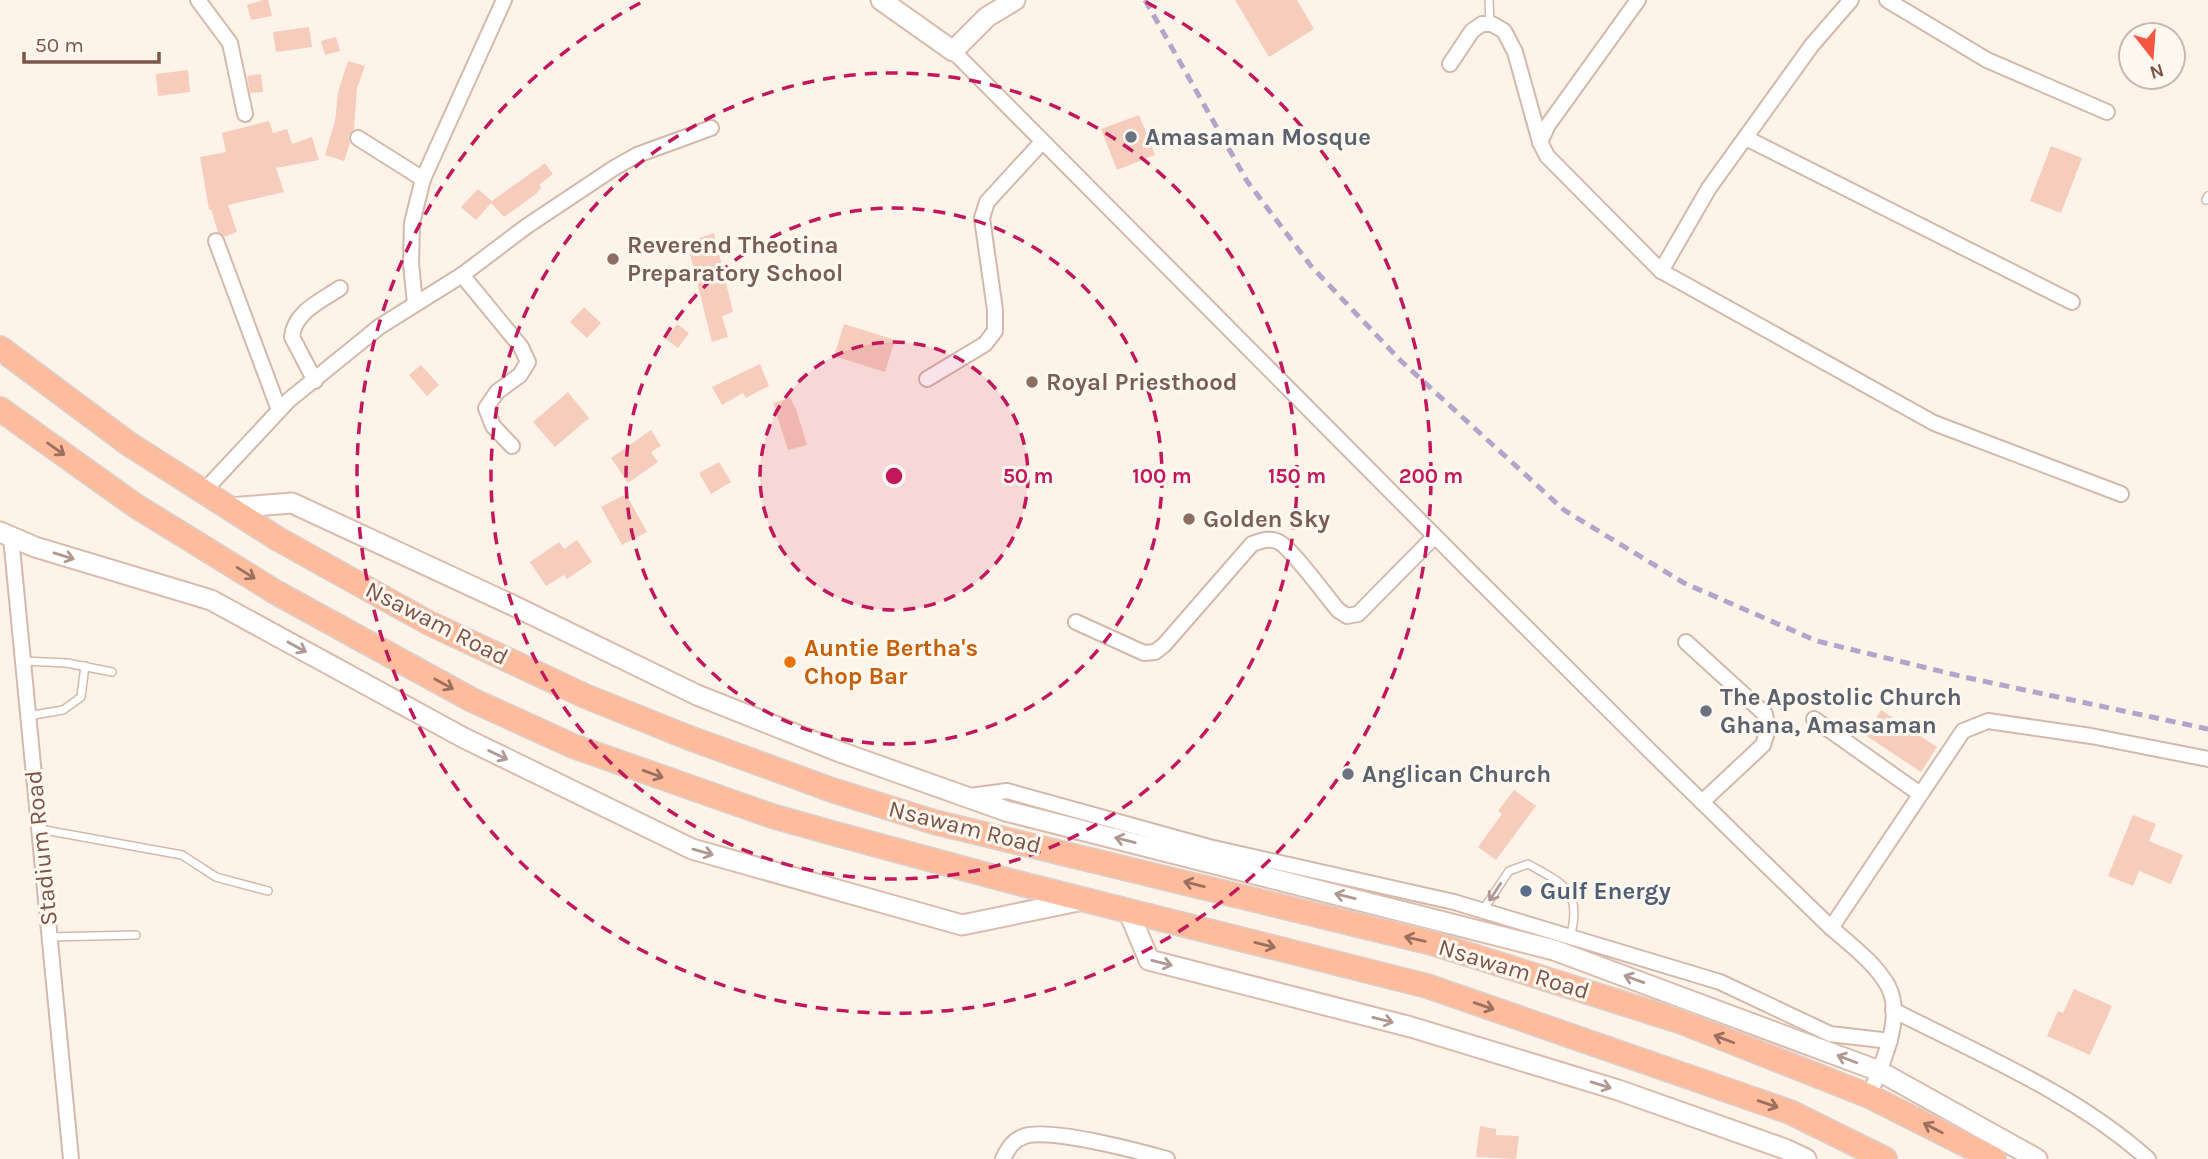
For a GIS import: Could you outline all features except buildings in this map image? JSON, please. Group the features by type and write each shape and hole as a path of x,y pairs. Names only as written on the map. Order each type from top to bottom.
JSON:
{"highway":[{"name":"Nsawam Road","path":"0,348 129,444 278,539 429,623 584,696 832,790 934,822 1432,943 1679,1021 1869,1096 1994,1159"},
{"name":"Nsawam Road","path":"0,409 148,513 277,593 472,700 573,746 772,816 1085,900 1427,986 1790,1112 1885,1159"}],"main road":[{"path":"881,0 953,51 988,17 1015,0"},
{"path":"230,508 292,503 697,695 840,752 1006,811 1554,950 1879,1071 2038,1159"},
{"path":"5,534 35,547 211,600 464,738 692,849 962,925 1085,900"},
{"path":"1128,910 1149,960 1411,1027 1618,1090 1785,1149 1806,1159"}],"street":[{"path":"198,0 230,43 245,114"},
{"path":"415,303 411,264 412,223 423,179 504,0"},
{"path":"1540,142 1548,125 1638,0"},
{"path":"1661,271 1709,188 1812,45 1851,0"},
{"path":"1887,0 1987,60 2107,112"},
{"path":"1450,64 1472,31 1482,24 1490,24 1504,31 1510,39 1540,142 1547,156 1661,271 1934,423 2121,494"},
{"path":"953,51 1434,537 1830,928 1874,967 1890,988 1893,1010 1890,1041 1869,1096"},
{"path":"204,492 289,400 379,327 462,275 527,226 614,168 637,155 711,128"},
{"path":"358,138 423,179"},
{"path":"1745,138 2073,302"},
{"path":"927,379 985,344 995,331 995,310 982,218 987,202 1042,142"},
{"path":"216,242 279,410"},
{"path":"462,275 521,347 528,362 520,375 497,392 486,408 493,426 512,446"},
{"path":"314,381 292,337 292,331 300,316 340,288"},
{"name":"Stadium Road","path":"5,534 23,661 71,1159"},
{"path":"1076,622 1144,653 1155,652 1252,544 1267,539 1279,542 1289,551 1338,610 1347,616 1358,614 1434,537"},
{"path":"1686,642 1765,714 1768,729 1763,745 1702,802"},
{"path":"1814,719 1920,794"},
{"path":"1830,928 1963,732 1988,721 2091,736 2208,759"},
{"path":"966,797 1007,791 1209,847 1454,902 1720,982 1830,1034 1890,1041"},
{"path":"1893,1010 2056,1093 2118,1132 2148,1159"},
{"path":"1003,1159 1013,1142 1027,1136 1045,1135 1107,1144 1167,1159"}],"lane":[{"path":"1489,0 1490,24"},
{"path":"23,661 67,663 112,671"},
{"path":"28,716 62,710 81,697 85,666"},
{"path":"39,829 182,855 215,877 268,891"},
{"path":"1483,911 1509,871 1528,864 1562,884 1570,894 1575,919 1570,937"},
{"path":"50,937 136,935"}],"railway":[{"path":"1145,0 1247,181 1311,266 1401,361 1564,510 1684,583 1817,641 1964,677 2208,729"}],"place":[{"name":"Amasaman Mosque","path":"1131,137"},
{"name":"Reverend Theotina Preparatory School","path":"613,259"},
{"name":"Royal Priesthood","path":"1032,382"},
{"name":"Golden Sky","path":"1189,519"},
{"name":"Auntie Bertha's Chop Bar","path":"790,662"},
{"name":"The Apostolic Church Ghana, Amasaman","path":"1706,711"},
{"name":"Anglican Church","path":"1348,774"},
{"name":"Gulf Energy","path":"1526,891"}]}
